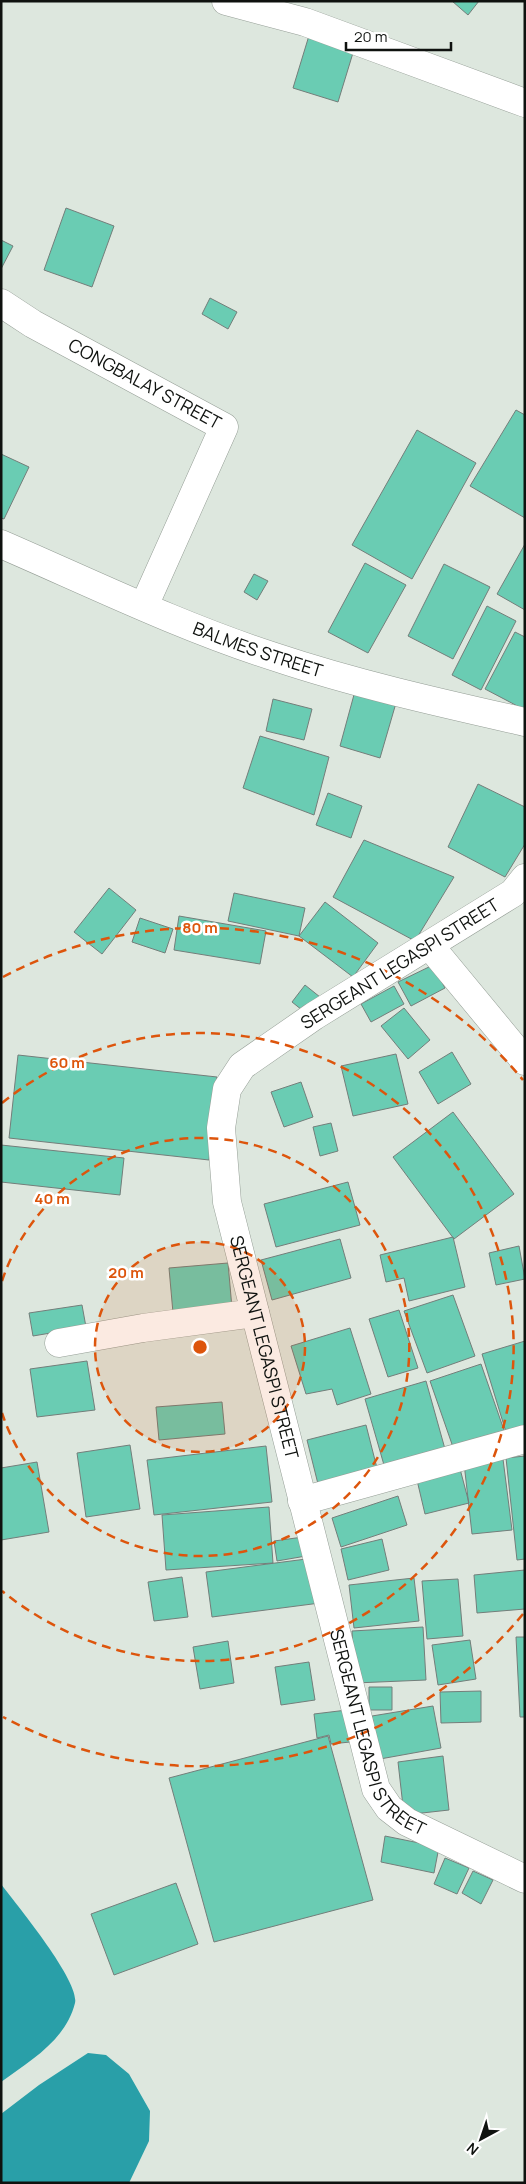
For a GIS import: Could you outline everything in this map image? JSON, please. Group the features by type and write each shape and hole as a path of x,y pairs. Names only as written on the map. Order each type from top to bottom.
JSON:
{"street":[{"path":"226,1 305,22 525,104"},
{"name":"CONGBALAY STREET","path":"1,303 33,324 224,427 144,606"},
{"name":"BALMES STREET","path":"1,544 216,636 300,665 525,722"},
{"name":"SERGEANT LEGASPI STREET","path":"525,878 513,893 314,1016 242,1066 228,1089 222,1128 227,1202 376,1790 389,1808 407,1822 525,1879"},
{"path":"430,946 525,1061"},
{"path":"59,1343 143,1328 255,1313"},
{"path":"302,1501 525,1439"}],"water":[{"path":"1,1884 58,1961 74,1992 75,2003 64,2028 55,2039 35,2058 1,2082"},
{"path":"88,2053 106,2055 129,2074 150,2111 149,2141 129,2183 1,2183 1,2114 39,2085"}],"building":[{"path":"452,1 479,1 468,15"},
{"path":"311,29 356,43 338,102 293,88"},
{"path":"66,208 114,226 92,287 44,270"},
{"path":"1,240 13,246 1,269"},
{"path":"210,298 237,312 228,329 202,314"},
{"path":"516,410 525,415 525,518 470,486"},
{"path":"417,430 476,463 412,579 352,545"},
{"path":"1,454 29,467 4,519 1,518"},
{"path":"525,544 525,610 497,594"},
{"path":"365,563 406,585 368,653 328,632"},
{"path":"444,564 490,587 453,659 408,636"},
{"path":"254,574 268,581 257,600 244,592"},
{"path":"487,606 516,621 481,690 452,675"},
{"path":"515,632 525,637 525,710 485,689"},
{"path":"355,691 396,703 380,758 340,746"},
{"path":"273,699 312,709 304,740 266,731"},
{"path":"260,736 329,757 314,815 243,788"},
{"path":"478,784 525,807 525,844 505,877 448,847"},
{"path":"328,793 362,806 351,838 316,825"},
{"path":"364,840 454,877 415,941 333,897"},
{"path":"109,888 136,910 102,954 74,932"},
{"path":"234,893 305,908 299,936 228,921"},
{"path":"325,902 378,943 353,977 299,936"},
{"path":"179,916 266,931 260,964 174,950"},
{"path":"140,918 173,929 165,953 132,942"},
{"path":"433,965 445,988 411,1006 398,982"},
{"path":"305,985 320,997 307,1014 292,1002"},
{"path":"394,986 404,1004 371,1022 361,1004"},
{"path":"404,1008 430,1040 408,1059 381,1026"},
{"path":"452,1052 471,1084 438,1104 419,1072"},
{"path":"396,1054 408,1104 353,1116 341,1066"},
{"path":"18,1055 217,1077 209,1160 9,1138"},
{"path":"301,1082 313,1117 284,1127 271,1092"},
{"path":"453,1112 514,1194 454,1239 393,1157"},
{"path":"331,1123 338,1151 320,1156 313,1127"},
{"path":"1,1145 124,1158 120,1195 1,1182"},
{"path":"348,1182 360,1225 276,1247 264,1204"},
{"path":"453,1237 465,1287 409,1301 404,1278 386,1282 380,1255"},
{"path":"340,1239 351,1278 272,1300 261,1260"},
{"path":"519,1246 525,1279 496,1285 489,1253"},
{"path":"228,1263 232,1308 173,1313 169,1268"},
{"path":"453,1295 475,1356 427,1373 404,1311"},
{"path":"82,1305 86,1327 33,1336 29,1313"},
{"path":"399,1310 418,1368 388,1377 369,1319"},
{"path":"350,1328 371,1394 337,1405 332,1389 306,1394 291,1346"},
{"path":"525,1341 525,1427 506,1432 482,1354"},
{"path":"87,1361 95,1410 37,1417 30,1369"},
{"path":"481,1364 505,1433 454,1450 430,1381"},
{"path":"426,1381 445,1449 384,1465 365,1399"},
{"path":"222,1402 225,1434 159,1440 156,1407"},
{"path":"366,1425 378,1472 319,1488 307,1440"},
{"path":"130,1445 140,1509 86,1517 77,1453"},
{"path":"266,1446 272,1502 154,1515 147,1460"},
{"path":"525,1456 525,1559 517,1560 506,1458"},
{"path":"503,1459 512,1530 472,1534 464,1463"},
{"path":"37,1462 49,1532 1,1540 1,1468"},
{"path":"459,1465 469,1503 425,1514 416,1476"},
{"path":"398,1496 407,1525 341,1547 332,1518"},
{"path":"269,1507 273,1563 166,1570 162,1515"},
{"path":"303,1537 306,1556 277,1561 274,1541"},
{"path":"382,1539 389,1570 348,1580 341,1549"},
{"path":"314,1558 320,1603 212,1617 206,1572"},
{"path":"525,1570 525,1609 477,1613 474,1575"},
{"path":"182,1577 188,1617 154,1621 148,1582"},
{"path":"414,1578 419,1621 354,1628 349,1585"},
{"path":"458,1579 463,1636 427,1639 422,1581"},
{"path":"423,1627 426,1680 355,1683 352,1631"},
{"path":"516,1637 525,1637 525,1717 520,1717"},
{"path":"470,1640 476,1679 438,1685 432,1645"},
{"path":"228,1641 234,1683 200,1689 193,1647"},
{"path":"309,1662 315,1700 281,1705 275,1667"},
{"path":"369,1687 392,1687 392,1710 369,1710"},
{"path":"481,1691 481,1722 441,1723 440,1692"},
{"path":"433,1706 441,1748 380,1759 372,1716"},
{"path":"347,1710 350,1742 331,1744 329,1735 317,1738 314,1714"},
{"path":"328,1736 373,1900 214,1942 169,1778"},
{"path":"443,1756 449,1810 404,1815 398,1762"},
{"path":"385,1836 439,1847 434,1873 381,1862"},
{"path":"445,1858 469,1868 457,1894 434,1884"},
{"path":"473,1871 493,1880 481,1904 462,1893"},
{"path":"176,1883 198,1944 114,1975 91,1914"}]}
